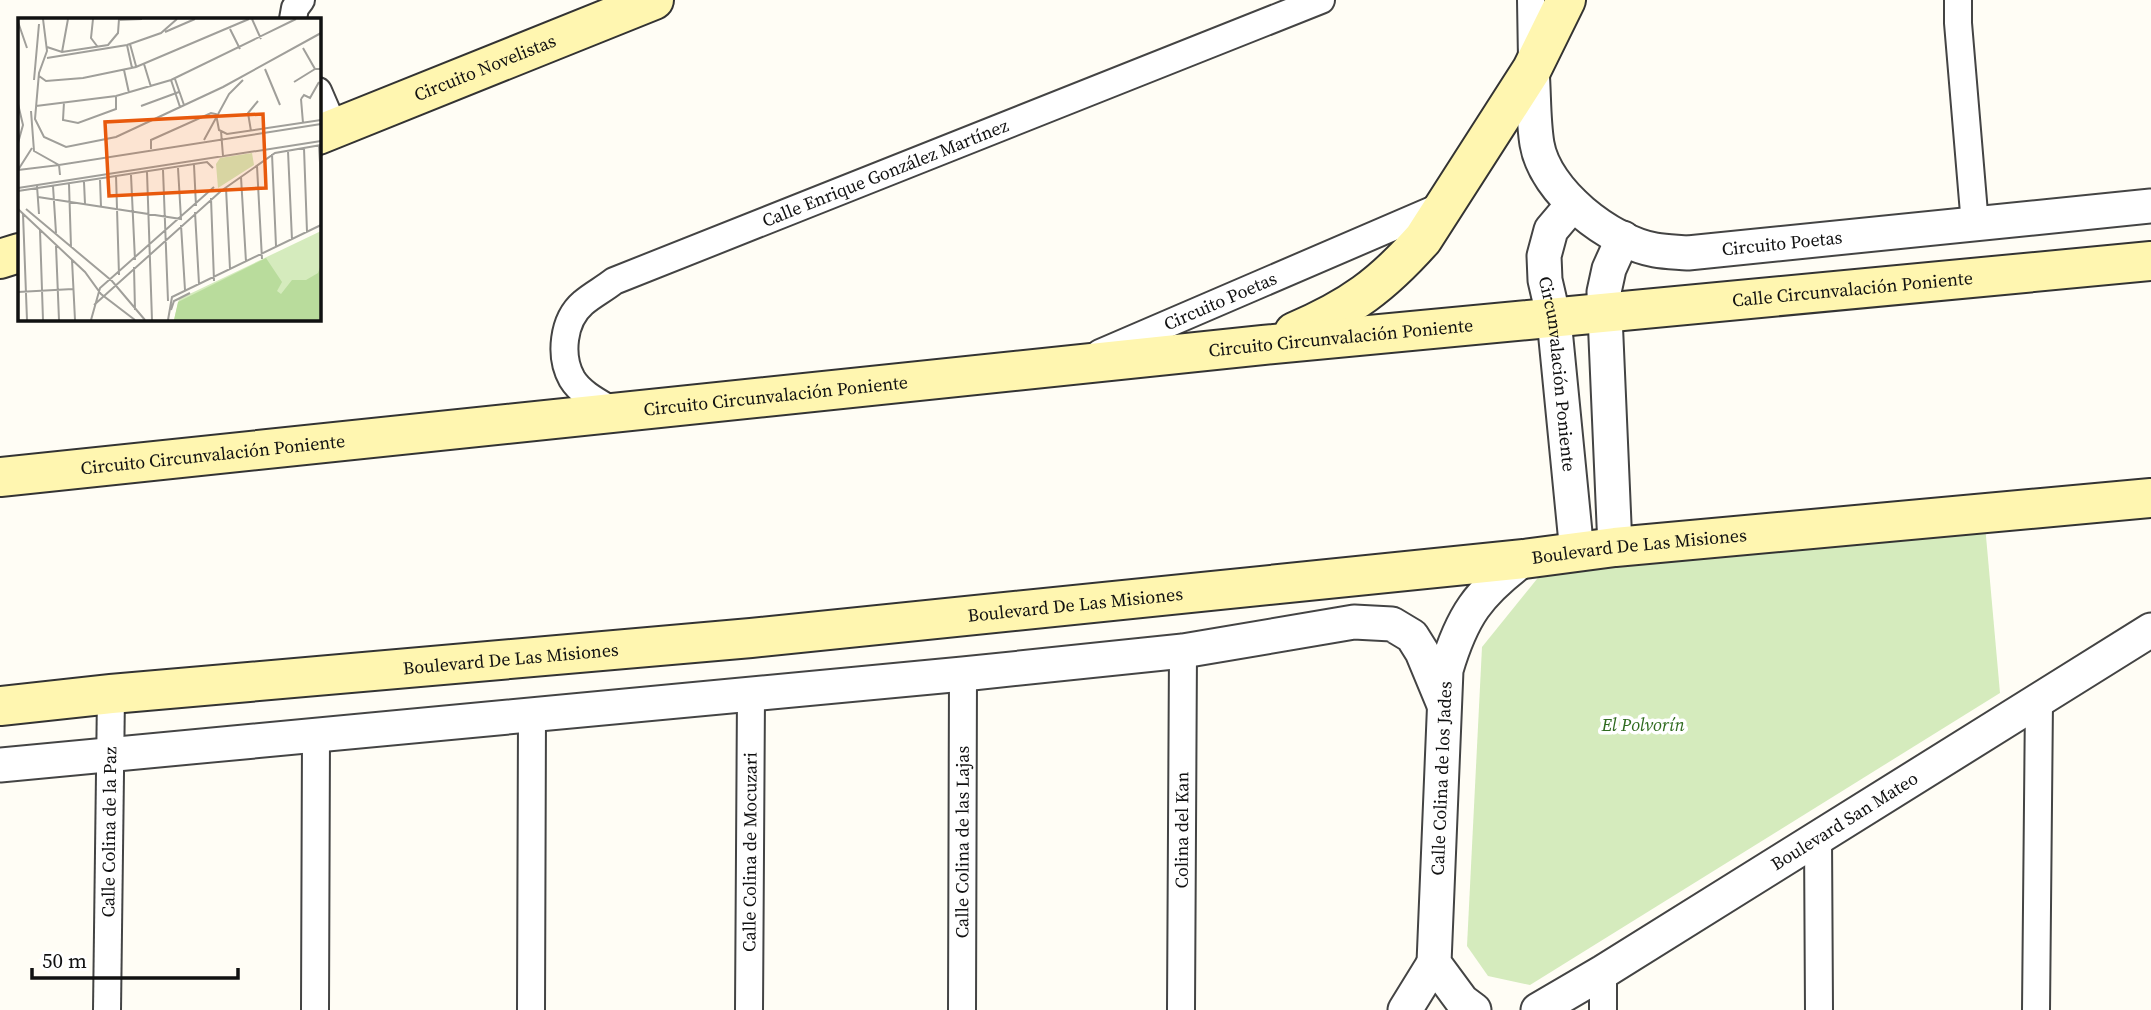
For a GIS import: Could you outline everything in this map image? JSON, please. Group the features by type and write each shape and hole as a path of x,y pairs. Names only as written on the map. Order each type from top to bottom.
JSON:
{"main road":[{"name":"Circuito Novelistas","path":"326,131 654,0"},
{"name":"Circuito Poetas","path":"1263,345 1332,316 1366,294 1423,239 1532,69 1566,0"},
{"path":"0,259 18,253"},
{"name":"Calle Circunvalación Poniente","path":"1554,319 2151,261"},
{"name":"Circuito Circunvalación Poniente","path":"0,477 1073,364 1554,319"},
{"name":"Boulevard De Las Misiones","path":"0,706 751,638 1524,559 1615,547 2151,498"}],"street":[{"path":"293,18 295,8 301,0"},
{"name":"Calle Enrique González Martínez","path":"615,412 588,395 572,378 564,351 566,329 581,305 614,281 1321,0"},
{"path":"1531,0 1532,69"},
{"path":"1958,0 1975,225"},
{"name":"Circuito Poetas","path":"1532,69 1537,147 1554,184 1595,222 1623,238 1653,250 1688,253 2151,206"},
{"path":"320,101 326,131"},
{"name":"Circuito Poetas","path":"1073,364 1447,204"},
{"name":"Circunvalación Poniente","path":"1573,204 1551,230 1544,256 1545,281 1554,319 1577,552"},
{"path":"1615,547 1604,292 1609,269 1623,238"},
{"name":"Calle Colina de los Jades","path":"1434,963 1446,670 1456,637 1472,606 1495,580 1524,559"},
{"path":"0,765 751,695 1183,651 1354,622 1392,624 1412,636 1422,652 1444,705"},
{"name":"Boulevard San Mateo","path":"1538,1010 2151,630"},
{"name":"Colina del Kan","path":"1181,1010 1183,651"},
{"name":"Calle Colina de las Lajas","path":"962,1010 963,674"},
{"name":"Calle Colina de la Paz","path":"107,1010 111,694"},
{"name":"Calle Colina de Mocuzari","path":"749,1010 751,695"},
{"path":"2036,1010 2039,701"},
{"path":"531,1010 532,715"},
{"path":"316,734 316,1010"},
{"path":"1818,837 1818,1010"},
{"path":"1405,1010 1434,963 1462,1001 1474,1010"},
{"path":"1602,1010 1603,972"}],"green space":[{"name":"El Polvorín","path":"1985,525 2000,693 1530,985 1488,976 1467,946 1482,647 1541,574"}]}
